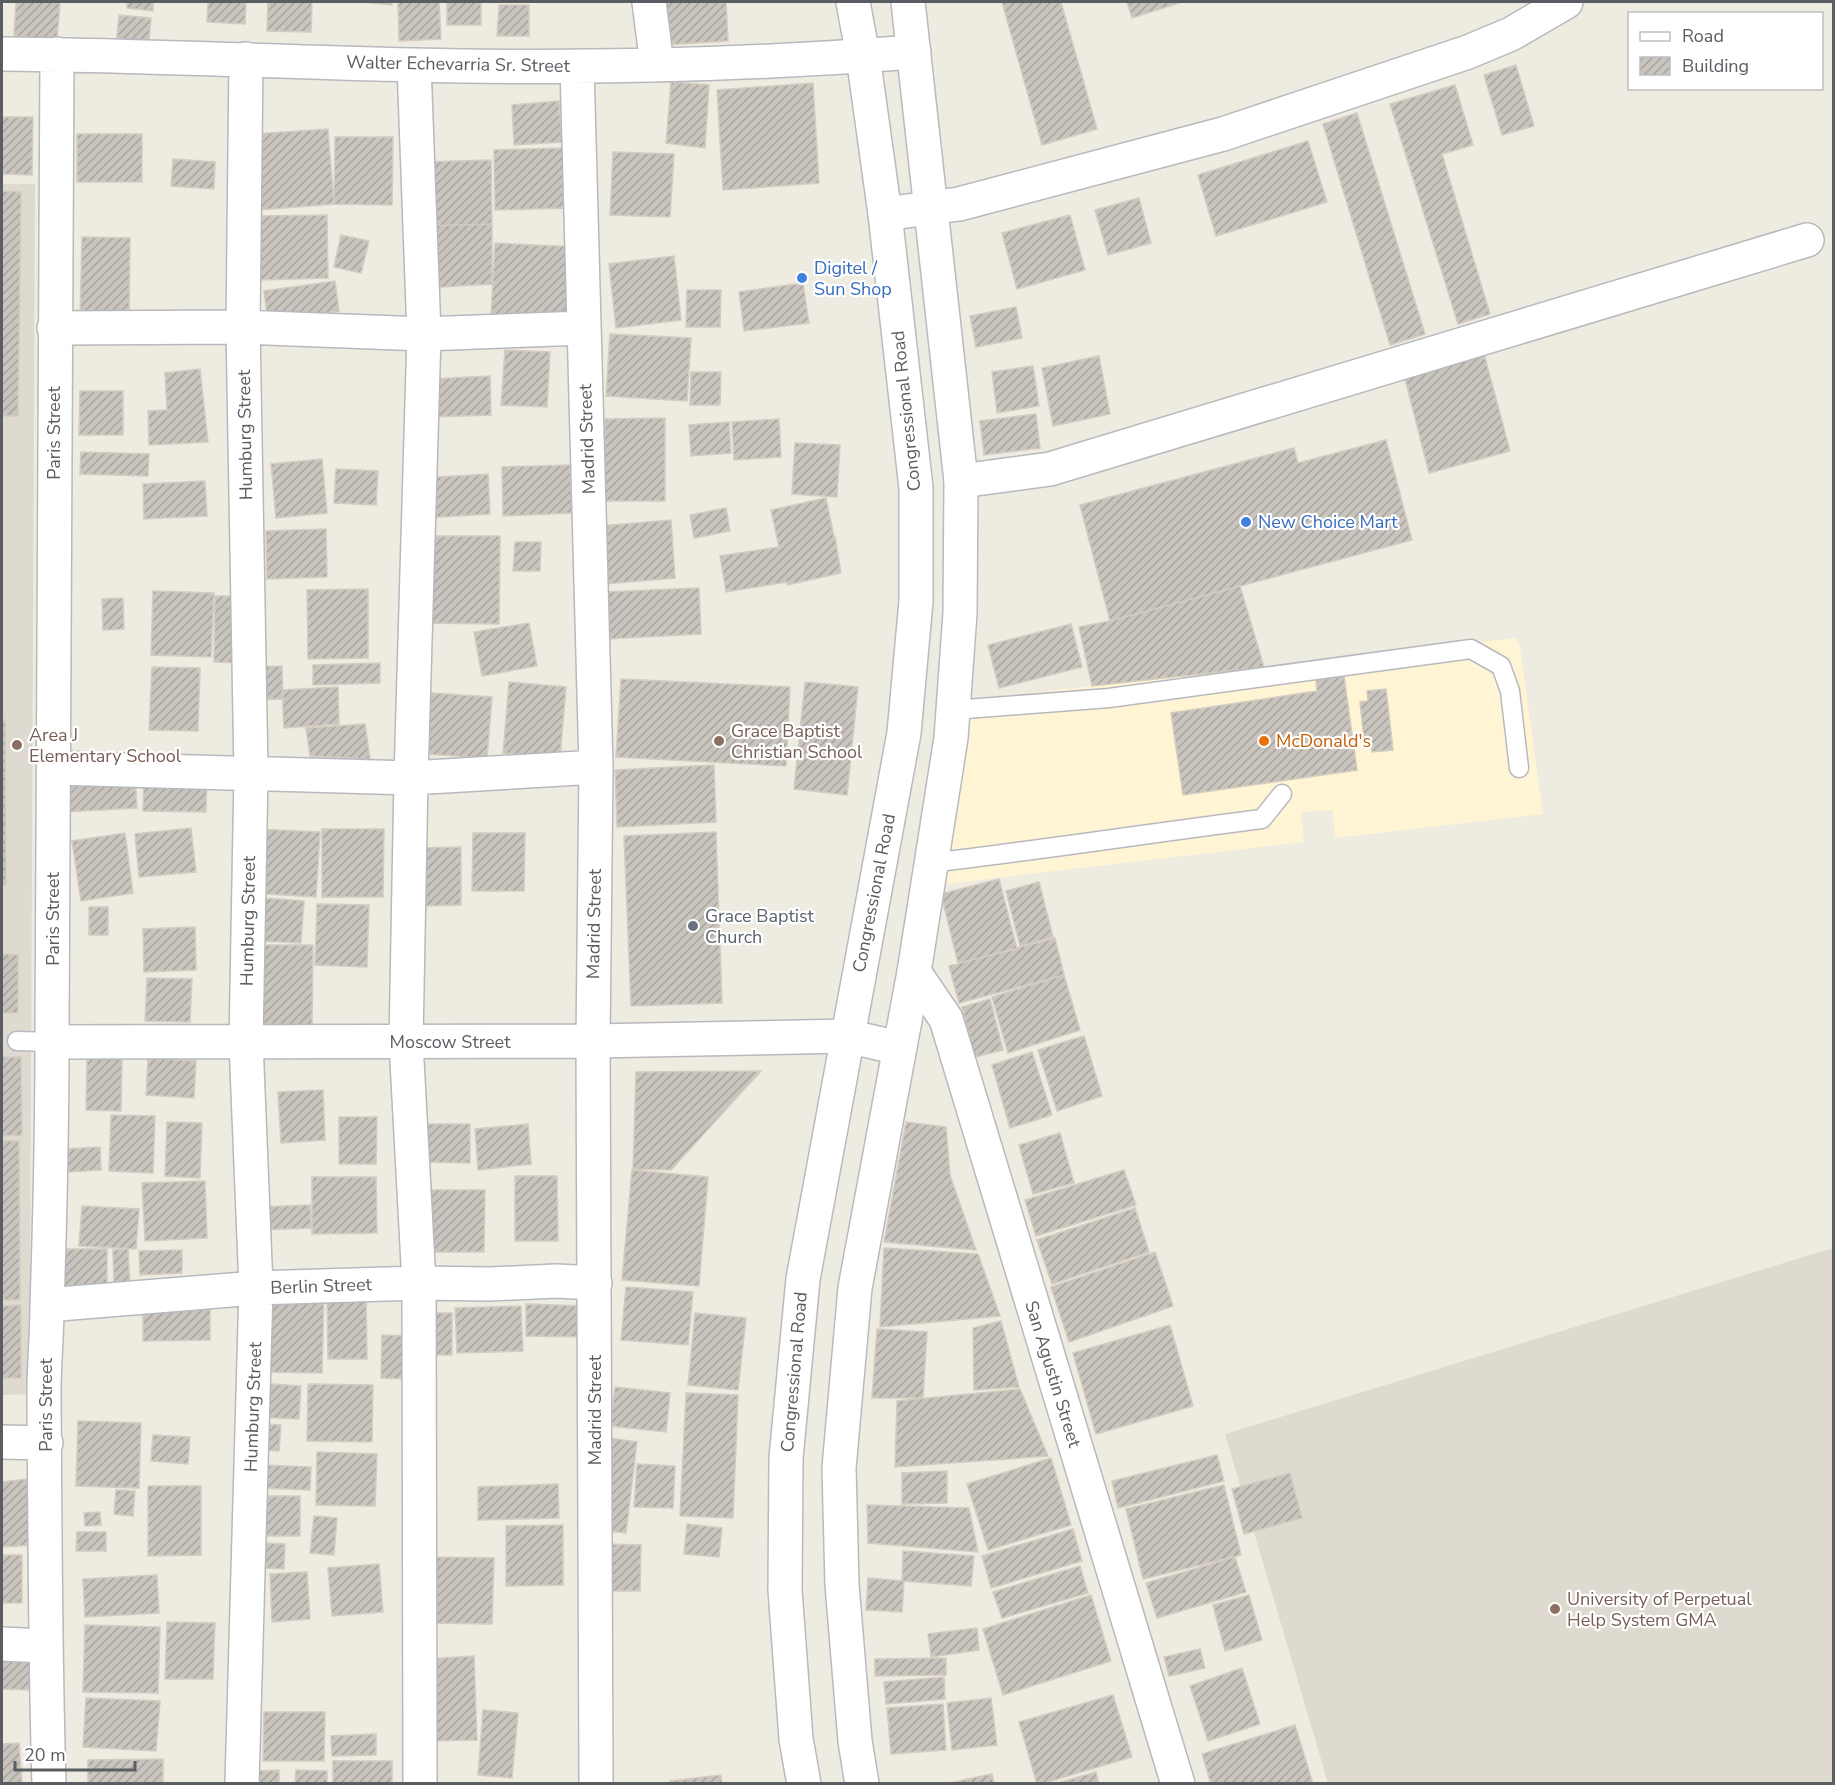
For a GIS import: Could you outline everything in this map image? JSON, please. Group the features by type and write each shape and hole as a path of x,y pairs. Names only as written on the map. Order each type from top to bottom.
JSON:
{"street":[{"path":"649,2 657,65"},
{"name":"Congressional Road","path":"804,1784 795,1738 785,1590 786,1458 803,1279 904,733 916,602 916,488 885,214 863,56 853,2"},
{"path":"862,1784 855,1740 842,1585 839,1468 855,1288 914,972 951,738 960,613 961,481 908,2"},
{"path":"885,214 959,204 1223,134 1468,52 1511,34 1566,2"},
{"name":"Walter Echevarria Sr. Street","path":"2,54 414,65 577,66 657,65 914,52"},
{"name":"Paris Street","path":"49,1784 45,1646 44,1389 52,1042 57,54"},
{"name":"Humburg Street","path":"242,1784 256,1288 246,1042 251,773 243,327 246,59"},
{"path":"414,65 424,334 406,1042 419,1283 420,1784"},
{"name":"Madrid Street","path":"577,66 596,767 593,1041 596,1784"},
{"path":"961,481 1050,469 1807,240"},
{"path":"54,328 243,327 424,334 584,328"},
{"path":"54,768 411,778 596,767"},
{"name":"San Agustin Street","path":"914,972 946,1019 1178,1784"},
{"name":"Moscow Street","path":"52,1042 593,1041 847,1036 899,1048"},
{"name":"Berlin Street","path":"47,1305 256,1288 419,1283 489,1284 556,1281 595,1283"},
{"path":"2,1442 46,1443"},
{"path":"2,1644 45,1646"}],"lane":[{"path":"953,710 1110,698 1472,649 1501,666 1510,691 1520,768"},
{"path":"930,863 1052,849 1262,819 1282,794"},
{"path":"17,1041 52,1042"}],"shaded area":[{"name":"Area J Elementary School","path":"2,184 35,184 30,1307 33,1394 2,1395"},
{"path":"1516,638 1520,648 1543,814 1335,838 1333,810 1301,812 1304,842 927,886 953,702"},
{"name":"University of Perpetual Help System GMA","path":"1833,1248 1833,1783 1328,1783 1225,1434"}],"building":[{"path":"16,2 60,2 57,39 14,36"},
{"path":"127,2 153,2 153,11 127,8"},
{"path":"208,2 246,2 245,24 207,22"},
{"path":"268,2 312,2 311,32 267,31"},
{"path":"362,2 392,2 392,5"},
{"path":"398,2 439,2 441,39 399,41"},
{"path":"447,2 481,2 481,25 447,25"},
{"path":"660,2 726,2 728,41 663,45"},
{"path":"1002,2 1061,2 1097,129 1042,145"},
{"path":"1127,2 1182,2 1132,18"},
{"path":"499,5 529,5 529,36 497,36"},
{"path":"119,15 151,18 148,50 116,47"},
{"path":"1516,65 1534,126 1502,135 1484,75"},
{"path":"671,82 709,85 705,148 666,143"},
{"path":"813,83 819,183 723,190 717,90"},
{"path":"1455,85 1473,145 1442,154 1490,314 1458,324 1390,104"},
{"path":"559,101 562,142 514,145 512,105"},
{"path":"1357,113 1425,334 1390,345 1323,124"},
{"path":"2,117 33,117 32,175 2,174"},
{"path":"328,129 334,204 259,210 254,134"},
{"path":"77,134 142,134 142,182 77,182"},
{"path":"335,137 393,137 392,205 334,204"},
{"path":"1308,141 1327,202 1216,236 1198,175"},
{"path":"566,148 568,208 495,210 494,150"},
{"path":"613,152 674,154 670,217 610,215"},
{"path":"173,159 215,162 214,189 171,186"},
{"path":"491,160 492,224 424,226 423,162"},
{"path":"2,191 21,192 18,416 2,416"},
{"path":"1139,198 1151,243 1108,255 1095,210"},
{"path":"327,215 328,278 259,280 259,216"},
{"path":"1070,215 1085,270 1017,289 1002,233"},
{"path":"492,224 492,284 426,288 424,226"},
{"path":"341,235 369,241 361,273 334,267"},
{"path":"82,237 130,238 129,320 80,320"},
{"path":"495,243 577,247 573,319 491,315"},
{"path":"674,256 681,320 616,328 609,264"},
{"path":"335,281 339,311 268,321 264,291"},
{"path":"803,283 809,323 744,331 739,292"},
{"path":"687,290 721,290 720,327 686,327"},
{"path":"1016,307 1022,338 976,347 970,316"},
{"path":"610,334 691,338 687,401 606,396"},
{"path":"505,350 550,352 547,407 501,405"},
{"path":"1483,350 1510,451 1429,473 1403,371"},
{"path":"1099,356 1110,414 1053,426 1042,368"},
{"path":"1033,366 1039,406 997,413 992,372"},
{"path":"200,369 208,442 149,445 148,411 167,410 165,373"},
{"path":"691,372 721,372 720,405 690,405"},
{"path":"490,376 491,415 431,417 430,379"},
{"path":"80,391 123,391 123,435 79,435"},
{"path":"1036,414 1040,448 984,455 980,421"},
{"path":"665,418 665,501 604,501 605,419"},
{"path":"779,419 781,457 734,460 732,422"},
{"path":"729,422 731,453 691,456 689,425"},
{"name":"New Choice Mart","path":"1386,440 1412,540 1110,621 1080,505 1294,448 1298,463"},
{"path":"795,443 840,445 837,497 792,494"},
{"path":"81,452 149,454 148,476 80,474"},
{"path":"322,459 327,513 276,518 271,464"},
{"path":"570,465 572,513 503,516 502,467"},
{"path":"336,469 378,471 376,505 334,503"},
{"path":"488,474 490,514 423,518 421,478"},
{"path":"205,481 207,516 144,519 143,484"},
{"path":"826,498 841,573 787,585 787,582 726,592 720,556 779,547 771,510"},
{"path":"726,508 730,531 694,538 690,515"},
{"path":"671,520 675,578 605,584 600,526"},
{"path":"326,529 327,577 267,579 266,531"},
{"path":"424,536 500,536 499,624 422,623"},
{"path":"515,542 541,542 540,571 513,571"},
{"path":"1240,586 1264,667 1092,686 1079,627 1110,621"},
{"path":"699,588 701,634 607,639 605,592"},
{"path":"368,589 368,658 308,659 307,590"},
{"path":"153,591 214,593 211,657 151,655"},
{"path":"215,596 247,596 246,663 214,662"},
{"path":"123,598 124,629 103,630 102,599"},
{"path":"529,623 537,666 482,676 474,632"},
{"path":"1071,624 1082,667 999,688 988,645"},
{"path":"380,663 380,683 313,685 313,665"},
{"path":"282,666 283,699 252,700 251,667"},
{"path":"152,667 200,668 198,731 149,730"},
{"name":"McDonald's","path":"1344,676 1357,770 1183,795 1171,713 1317,691 1316,680"},
{"path":"621,679 790,687 786,766 616,757"},
{"path":"509,682 566,687 560,758 503,753"},
{"path":"805,682 858,687 847,795 794,789"},
{"path":"338,687 339,724 284,728 282,690"},
{"path":"1386,689 1393,750 1372,752 1371,739 1364,740 1360,702 1368,701 1367,691"},
{"path":"431,693 492,697 487,758 427,754"},
{"path":"2,720 5,720 6,885 2,885"},
{"path":"365,724 370,759 310,756 306,728"},
{"path":"714,765 716,822 617,827 615,770"},
{"path":"144,771 207,772 206,812 143,811"},
{"path":"135,779 137,808 65,812 64,783"},
{"path":"191,828 196,872 139,877 135,834"},
{"path":"252,829 320,832 316,897 251,893"},
{"path":"322,829 384,829 383,897 322,897"},
{"path":"716,832 722,1003 631,1006 624,836"},
{"path":"125,833 133,893 81,901 72,841"},
{"path":"473,833 525,833 524,891 472,891"},
{"path":"461,847 461,905 421,906 421,848"},
{"path":"999,879 1017,949 958,963 941,894"},
{"path":"1039,882 1053,937 1020,946 1006,891"},
{"path":"264,898 304,901 301,943 261,941"},
{"path":"317,904 369,905 367,967 315,965"},
{"path":"89,907 108,907 108,935 89,935"},
{"path":"195,927 196,970 144,972 143,929"},
{"path":"1055,938 1064,975 959,1003 949,966"},
{"path":"252,945 313,945 312,1025 254,1024"},
{"path":"2,954 18,955 18,1013 2,1013"},
{"path":"1064,975 1080,1030 1008,1053 992,997"},
{"path":"147,978 192,979 190,1022 145,1021"},
{"path":"990,999 1003,1050 975,1057 962,1007"},
{"path":"1084,1036 1102,1096 1057,1111 1038,1050"},
{"path":"1032,1052 1052,1115 1010,1128 992,1065"},
{"path":"2,1057 21,1057 22,1135 2,1136"},
{"path":"148,1058 196,1061 194,1098 146,1095"},
{"path":"87,1059 122,1059 121,1111 86,1110"},
{"path":"761,1071 671,1170 633,1169 636,1072"},
{"path":"323,1090 325,1140 281,1143 278,1092"},
{"path":"111,1115 155,1116 153,1173 109,1171"},
{"path":"339,1117 377,1117 376,1164 339,1164"},
{"path":"167,1122 202,1123 200,1178 165,1176"},
{"path":"906,1122 946,1127 950,1175 976,1250 884,1242"},
{"path":"423,1124 470,1124 470,1163 421,1162"},
{"path":"528,1124 531,1164 478,1170 475,1129"},
{"path":"1060,1133 1074,1183 1033,1194 1019,1145"},
{"path":"2,1141 19,1141 20,1300 2,1300"},
{"path":"100,1147 101,1170 67,1172 65,1149"},
{"path":"632,1170 708,1177 699,1286 622,1280"},
{"path":"1124,1170 1136,1205 1036,1236 1025,1200"},
{"path":"515,1176 557,1176 558,1241 515,1241"},
{"path":"312,1177 376,1177 377,1233 312,1234"},
{"path":"205,1181 207,1238 145,1241 142,1183"},
{"path":"426,1190 485,1190 484,1252 426,1252"},
{"path":"310,1205 311,1228 260,1230 259,1207"},
{"path":"82,1206 139,1209 136,1249 79,1246"},
{"path":"1135,1208 1149,1252 1052,1284 1037,1240"},
{"path":"884,1248 978,1254 1000,1316 880,1327"},
{"path":"58,1249 107,1249 107,1297 57,1297"},
{"path":"128,1249 130,1286 114,1286 113,1250"},
{"path":"182,1250 182,1273 140,1275 139,1251"},
{"path":"1155,1252 1173,1306 1069,1342 1051,1287"},
{"path":"626,1287 693,1292 688,1345 621,1340"},
{"path":"257,1294 324,1295 322,1373 256,1372"},
{"path":"366,1295 367,1359 328,1359 327,1296"},
{"path":"143,1304 210,1304 210,1340 143,1341"},
{"path":"526,1304 585,1306 585,1337 526,1336"},
{"path":"21,1305 21,1378 2,1378 2,1306"},
{"path":"521,1306 523,1351 457,1353 455,1308"},
{"path":"427,1313 452,1313 452,1355 427,1355"},
{"path":"695,1313 746,1318 738,1390 688,1385"},
{"path":"1001,1321 1019,1387 974,1390 973,1328"},
{"path":"1170,1325 1193,1406 1096,1434 1073,1353"},
{"path":"877,1329 927,1332 923,1398 872,1398"},
{"path":"382,1335 409,1336 408,1379 381,1378"},
{"path":"257,1383 301,1386 299,1419 254,1417"},
{"path":"308,1384 373,1385 372,1442 307,1441"},
{"path":"615,1387 670,1393 666,1432 610,1426"},
{"path":"1020,1389 1048,1456 895,1467 897,1401"},
{"path":"686,1393 738,1395 733,1518 680,1516"},
{"path":"78,1421 141,1423 139,1488 76,1486"},
{"path":"254,1423 281,1425 279,1451 253,1449"},
{"path":"153,1435 190,1437 188,1464 151,1461"},
{"path":"608,1438 637,1442 626,1533 597,1530"},
{"path":"317,1452 377,1454 375,1506 316,1505"},
{"path":"1217,1455 1224,1481 1118,1508 1112,1481"},
{"path":"1051,1458 1071,1525 988,1550 967,1484"},
{"path":"637,1464 675,1466 673,1508 634,1507"},
{"path":"261,1465 311,1467 310,1490 259,1488"},
{"path":"947,1471 947,1503 902,1504 902,1473"},
{"path":"1290,1473 1302,1518 1244,1534 1232,1489"},
{"path":"28,1479 34,1545 2,1547 2,1482"},
{"path":"558,1484 559,1518 478,1520 478,1487"},
{"path":"1224,1485 1241,1555 1143,1579 1126,1509"},
{"path":"148,1486 201,1486 201,1555 148,1556"},
{"path":"116,1490 135,1491 133,1516 114,1514"},
{"path":"263,1496 300,1496 300,1536 263,1536"},
{"path":"867,1505 969,1508 978,1552 868,1543"},
{"path":"100,1512 101,1525 85,1526 84,1513"},
{"path":"314,1516 337,1518 334,1555 310,1553"},
{"path":"687,1524 722,1528 719,1557 684,1554"},
{"path":"563,1525 563,1585 506,1586 506,1526"},
{"path":"1073,1529 1082,1561 991,1588 982,1556"},
{"path":"77,1532 106,1532 106,1551 76,1551"},
{"path":"265,1543 285,1544 284,1569 264,1568"},
{"path":"608,1544 641,1545 640,1591 608,1591"},
{"path":"903,1551 974,1556 971,1586 902,1581"},
{"path":"2,1555 22,1555 22,1603 2,1603"},
{"path":"430,1557 494,1558 492,1624 428,1623"},
{"path":"1235,1557 1246,1592 1157,1618 1146,1583"},
{"path":"379,1564 383,1612 332,1616 328,1568"},
{"path":"1080,1566 1088,1593 1002,1618 993,1592"},
{"path":"307,1572 310,1619 272,1622 270,1574"},
{"path":"157,1575 159,1613 85,1617 83,1579"},
{"path":"868,1578 904,1581 902,1612 866,1610"},
{"path":"1091,1595 1111,1661 1003,1695 983,1629"},
{"path":"1249,1595 1262,1640 1225,1651 1213,1605"},
{"path":"167,1622 215,1623 213,1679 165,1679"},
{"path":"85,1625 160,1627 158,1693 83,1692"},
{"path":"977,1628 979,1650 931,1657 928,1634"},
{"path":"1200,1649 1205,1668 1169,1676 1164,1657"},
{"path":"2,1653 33,1654 32,1690 2,1689"},
{"path":"474,1656 477,1740 428,1741 426,1659"},
{"path":"946,1658 946,1675 875,1676 875,1659"},
{"path":"1242,1668 1260,1724 1208,1741 1190,1686"},
{"path":"944,1677 945,1699 886,1704 884,1682"},
{"path":"1113,1695 1132,1757 1037,1784 1019,1722"},
{"path":"86,1698 160,1701 156,1751 83,1747"},
{"path":"991,1698 997,1745 952,1750 947,1703"},
{"path":"943,1704 946,1750 891,1754 887,1708"},
{"path":"483,1710 518,1713 512,1778 478,1775"},
{"path":"264,1712 325,1712 324,1761 263,1761"},
{"path":"1295,1725 1313,1784 1211,1784 1202,1754"},
{"path":"376,1734 376,1755 332,1756 331,1736"},
{"path":"19,1743 22,1784 2,1784 2,1744"},
{"path":"163,1759 163,1784 88,1784 88,1760"},
{"path":"333,1761 392,1761 392,1784 333,1784"},
{"path":"279,1770 279,1784 259,1784 259,1771"},
{"path":"296,1770 327,1771 327,1784 295,1784"},
{"path":"1096,1772 1099,1784 1054,1784"},
{"path":"992,1774 994,1784 949,1784 949,1783"},
{"path":"721,1775 722,1784 670,1784 670,1781"}],"place":[{"name":"Digitel / Sun Shop","path":"802,278"},
{"name":"New Choice Mart","path":"1246,522"},
{"name":"Grace Baptist Christian School","path":"719,741"},
{"name":"McDonald's","path":"1264,741"},
{"name":"Area J Elementary School","path":"17,745"},
{"name":"Grace Baptist Church","path":"693,926"},
{"name":"University of Perpetual Help System GMA","path":"1555,1609"}]}
